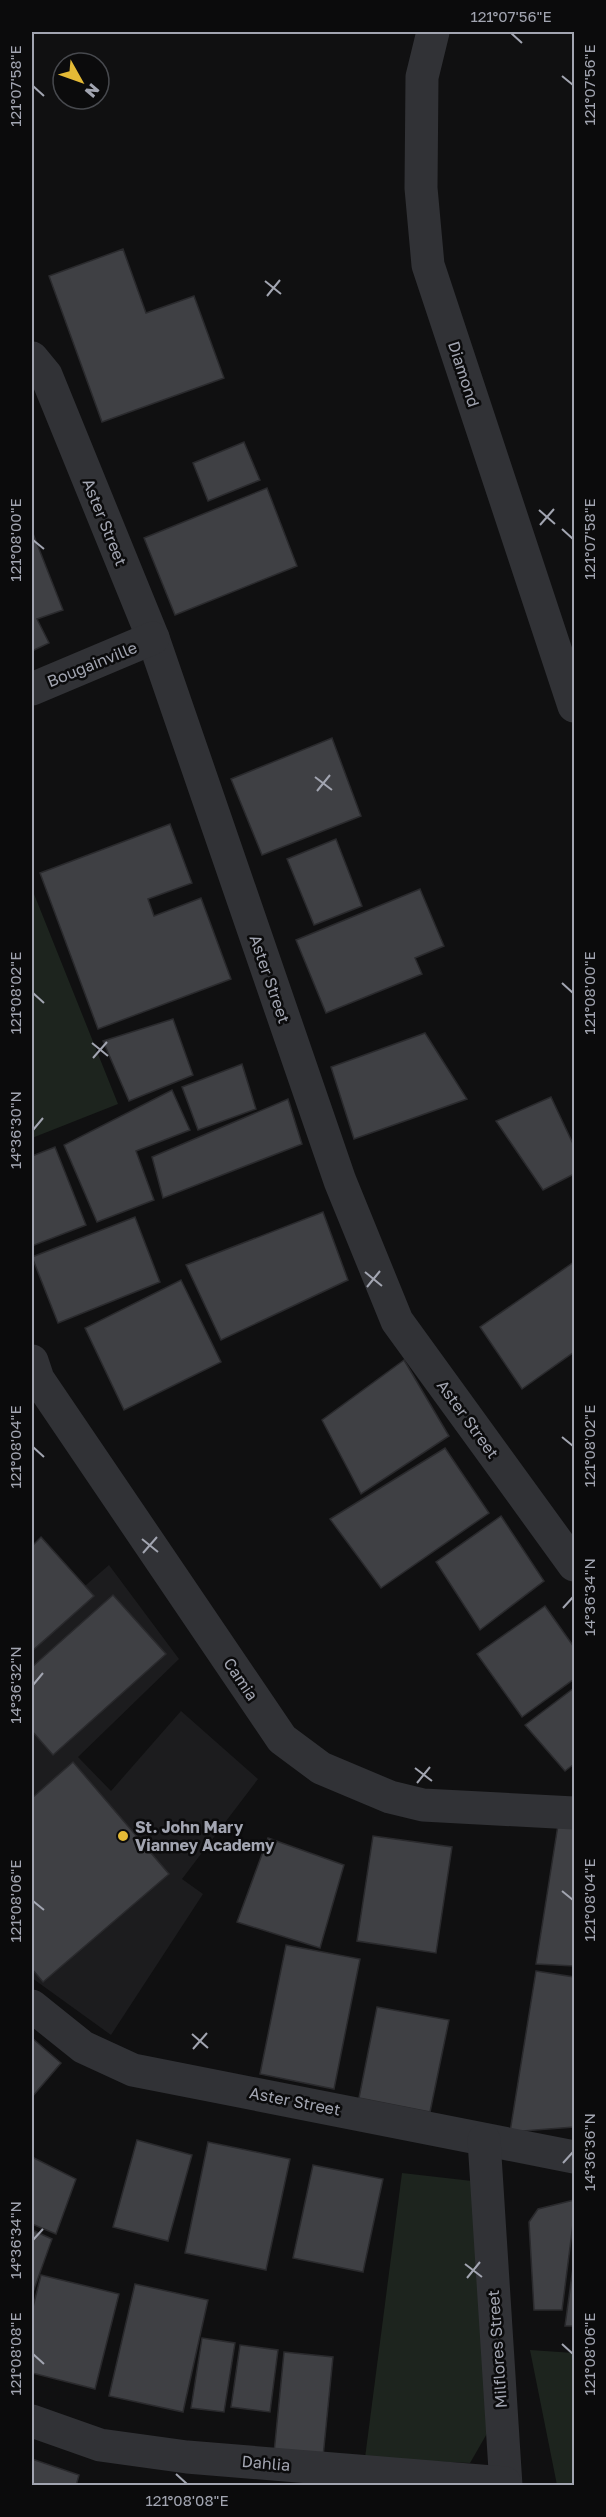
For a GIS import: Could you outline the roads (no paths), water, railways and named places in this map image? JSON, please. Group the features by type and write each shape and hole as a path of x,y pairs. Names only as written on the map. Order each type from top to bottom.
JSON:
{"street":[{"name":"Diamond","path":"433,32 422,77 421,188 428,265 574,706"},
{"name":"Aster Street","path":"32,358 46,375 153,638 340,1180 397,1321 574,1564"},
{"name":"Bougainville","path":"32,689 153,638"},
{"name":"Camia","path":"34,1372 282,1739 321,1768 401,1800 423,1805 574,1813"},
{"name":"Aster Street","path":"32,2006 83,2047 133,2070 574,2157"},
{"name":"Milflores Street","path":"484,2140 505,2484"},
{"name":"Dahlia","path":"32,2421 100,2445 188,2471 505,2484"}],"place":[{"name":"St. John Mary Vianney Academy","path":"123,1836"}]}
